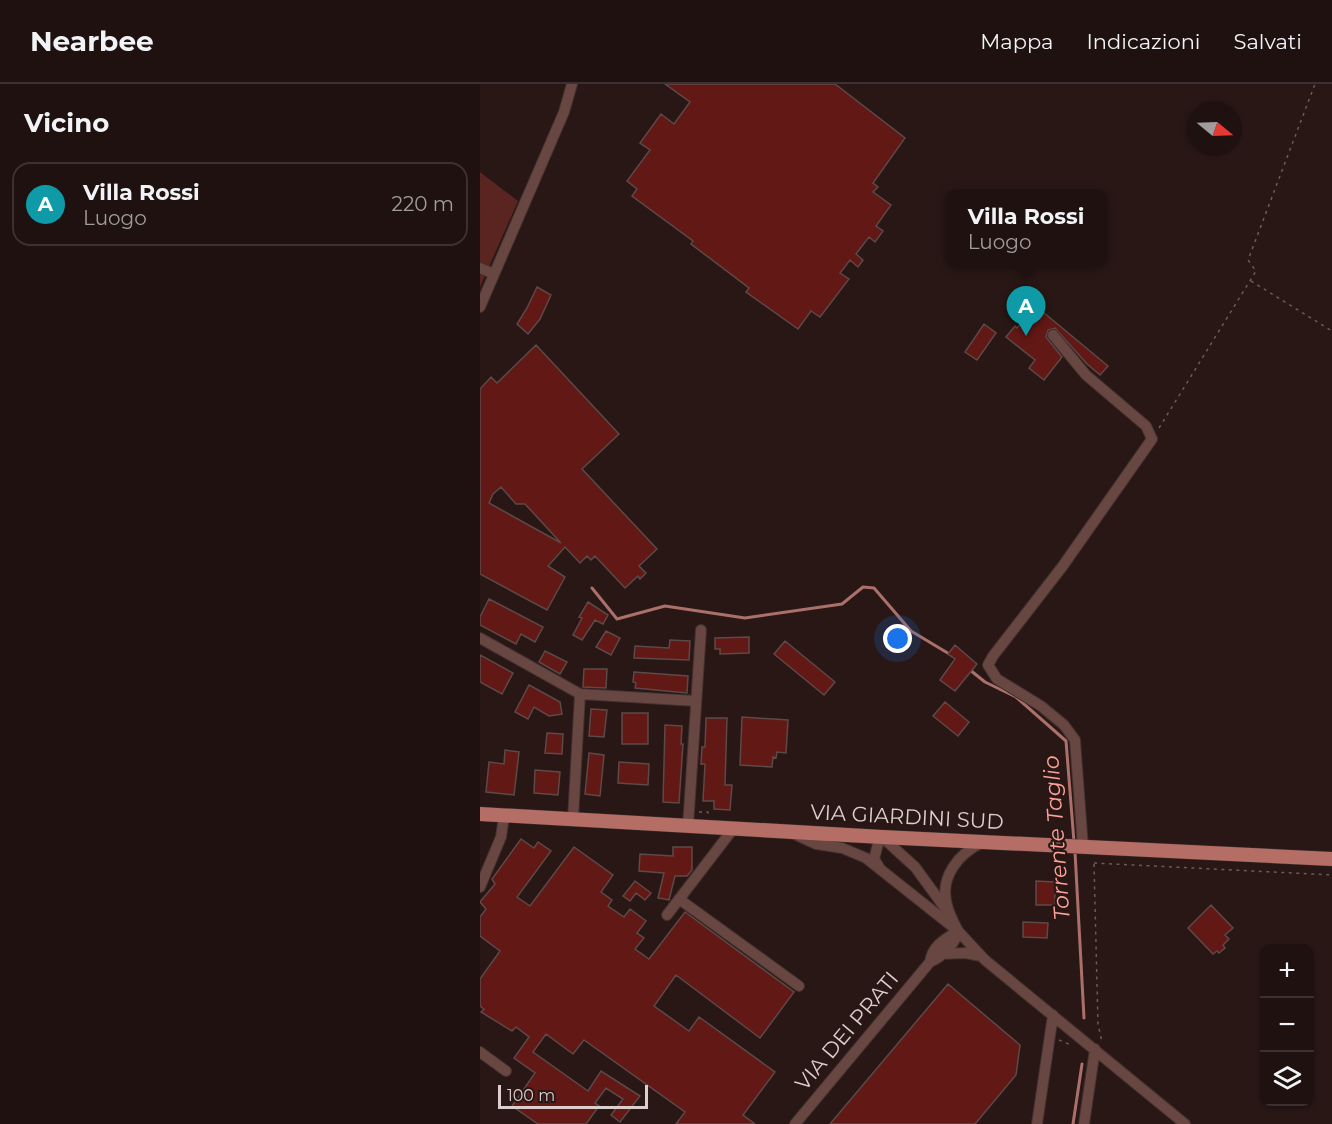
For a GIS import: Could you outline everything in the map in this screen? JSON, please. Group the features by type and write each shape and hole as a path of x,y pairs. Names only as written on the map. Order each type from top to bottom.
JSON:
{"main road":[{"name":"VIA GIARDINI SUD","path":"480,814 1332,859"}],"street":[{"path":"480,307 564,111 572,84"},
{"path":"480,268 494,274"},
{"path":"1053,335 1086,375 1146,426 1152,440 1062,567 988,665 997,679 1041,706 1064,725 1076,740 1078,847"},
{"path":"688,826 701,630"},
{"path":"480,638 580,694 696,701"},
{"path":"573,819 580,694"},
{"path":"480,887 501,837 504,816"},
{"path":"667,915 733,829"},
{"path":"789,832 816,844 842,848 866,858 881,869 958,931 981,956 1185,1124"},
{"path":"881,869 874,859 882,837 915,867 952,918"},
{"path":"958,931 947,905 948,876 966,852 984,842"},
{"path":"679,899 799,986"},
{"path":"938,915 941,927 941,949 981,956"},
{"name":"VIA DEI PRATI","path":"795,1124 958,931"},
{"path":"1037,1124 1053,1015"},
{"path":"1084,1124 1095,1049"},
{"path":"480,1053 506,1071"}],"path":[{"path":"1152,440 1256,271 1248,260 1315,84"},
{"path":"1251,280 1332,331"},
{"path":"1106,1057 1098,1024 1094,864 1332,874"},
{"path":"1050,1033 1064,1043 1076,1047"}],"shaded area":[{"path":"480,172 518,201 480,287"}],"building":[{"path":"665,84 835,84 905,138 873,183 878,187 873,192 891,205 876,226 883,231 875,242 869,237 856,254 863,260 858,267 850,260 840,273 849,279 820,317 811,311 798,329 746,292 749,288 691,244 693,241 632,196 637,189 627,181 650,150 640,143 661,114 674,124 690,102"},
{"path":"537,287 551,295 540,319 528,334 517,324"},
{"path":"1043,312 1108,366 1100,375 1055,328 1048,330 1046,337 1062,357 1044,380 1029,368 1035,360 1006,337 1025,318 1033,324"},
{"path":"984,324 996,333 977,360 965,352"},
{"path":"536,345 619,434 582,469 657,549 639,566 646,573 640,579 638,576 625,588 595,556 591,560 587,556 580,563 565,547 548,566 565,577 547,610 480,574 480,389 491,377 497,383","holes":["501,487 516,504 525,504 561,543 489,503 493,494"]},
{"path":"489,599 543,627 535,642 521,634 516,644 480,625 480,617"},
{"path":"588,602 608,615 603,624 595,620 582,640 573,635 582,618 579,617"},
{"path":"606,631 620,638 611,655 596,647"},
{"path":"749,637 749,653 720,654 720,649 715,649 715,638"},
{"path":"670,640 690,641 689,660 634,658 635,646 669,648"},
{"path":"785,641 835,682 824,695 774,654"},
{"path":"955,645 977,664 955,691 940,680 955,659 948,654"},
{"path":"545,651 567,662 560,674 539,662"},
{"path":"480,655 513,673 502,694 480,682"},
{"path":"584,669 607,669 606,688 583,687"},
{"path":"634,672 688,676 687,693 635,688"},
{"path":"529,685 560,702 562,714 549,716 534,707 528,719 515,712"},
{"path":"945,702 969,722 958,736 933,716"},
{"path":"591,709 607,710 604,737 589,736"},
{"path":"622,713 648,713 648,744 622,744"},
{"path":"742,717 788,720 786,753 777,752 776,758 773,757 772,767 740,765"},
{"path":"706,718 727,718 725,785 732,785 730,810 714,809 714,801 703,801 705,764 701,764 702,747 705,747"},
{"path":"665,725 682,726 679,803 663,802"},
{"path":"547,733 563,734 562,754 545,753"},
{"path":"505,750 519,752 514,795 486,792 489,762 504,764"},
{"path":"589,753 604,755 600,796 585,794"},
{"path":"619,762 649,764 648,785 618,783"},
{"path":"535,770 560,772 558,795 534,793"},
{"path":"521,839 534,848 538,842 551,851 517,897 530,906 574,847 613,875 601,892 612,900 608,906 624,917 630,909 646,921 637,933 644,938 635,949 649,959 685,912 794,992 760,1038 676,975 654,1006 689,1031 699,1017 775,1072 743,1115 755,1124 676,1124 685,1112 584,1040 573,1054 546,1034 533,1052 588,1091 601,1071 640,1096 620,1122 611,1115 623,1099 606,1088 595,1103 599,1106 586,1124 538,1124 512,1106 535,1073 514,1058 529,1037 516,1027 512,1031 481,1012 484,1009 480,1006 480,979 500,951 480,936 480,917 486,909 480,902 495,884 492,879"},
{"path":"673,847 692,847 692,870 687,876 675,876 669,900 658,898 664,873 639,871 640,854 673,856"},
{"path":"635,881 651,893 645,900 636,893 630,901 623,896"},
{"path":"1036,881 1055,882 1055,905 1036,905"},
{"path":"1211,905 1233,928 1225,935 1229,939 1223,945 1225,948 1213,954 1188,928"},
{"path":"1023,922 1048,923 1047,938 1023,937"},
{"path":"948,984 1020,1045 1016,1075 975,1124 830,1124"}],"waterway":[{"name":"Torrente Taglio","path":"592,588 617,619 665,606 745,618 842,604 863,587 874,588 911,631 951,655"},
{"name":"Torrente Taglio","path":"970,670 985,682 1016,697 1066,741 1074,842"},
{"name":"Torrente Taglio","path":"1075,852 1084,1018"},
{"name":"Torrente Taglio","path":"1073,1124 1082,1064"}],"place":[{"name":"Villa Rossi","path":"1026,336"}]}
